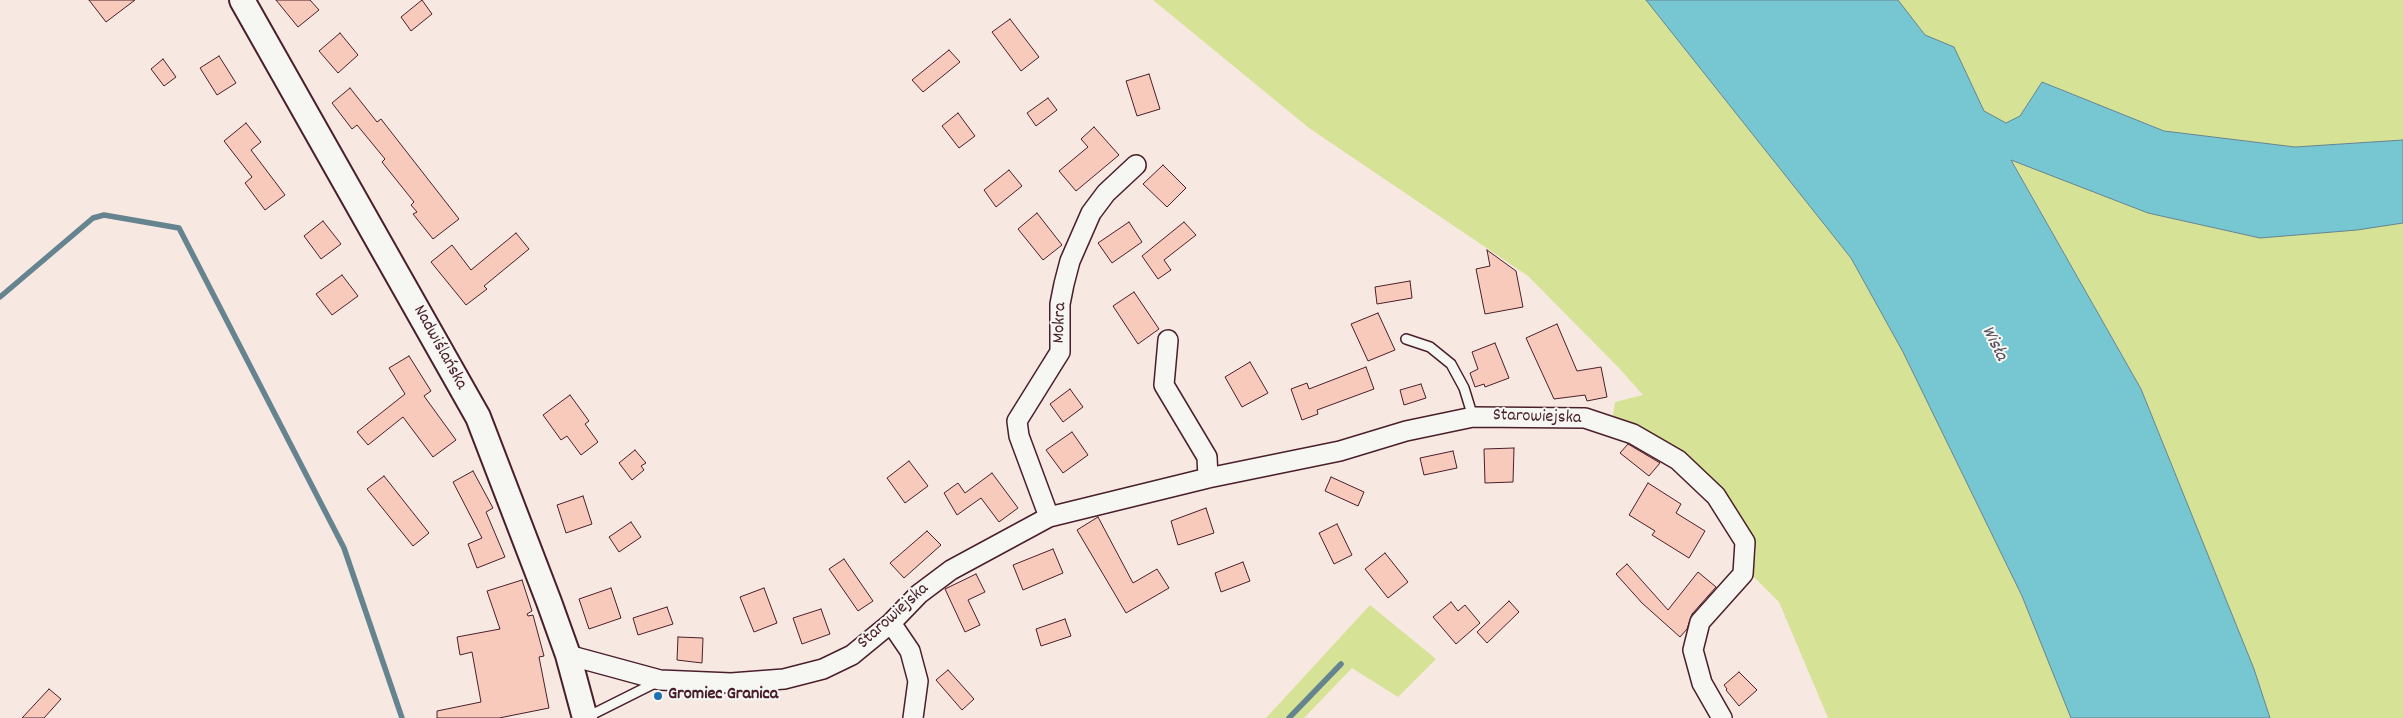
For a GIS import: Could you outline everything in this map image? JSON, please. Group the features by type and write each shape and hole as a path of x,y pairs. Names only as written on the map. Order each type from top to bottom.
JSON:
{"street":[{"name":"Nadwiślańska","path":"242,0 478,417 515,510 568,655 585,718"},
{"name":"Mokra","path":"1049,517 1019,436 1017,421 1060,352 1060,304 1064,284 1070,261 1091,213 1106,193 1136,165"},
{"path":"1168,340 1164,384 1207,457 1208,478"},
{"name":"Starowiejska","path":"568,655 660,680 732,683 784,679 823,669 852,655 891,622 918,594 950,570 1049,517 1208,478 1340,451 1406,431 1474,417 1585,418 1633,434 1678,460 1716,496 1745,542 1743,574 1700,622 1694,650 1702,683 1722,718"},
{"path":"891,622 910,651 918,681 913,718"}],"lane":[{"path":"1406,339 1430,347 1451,364 1464,388 1474,417"},
{"path":"585,718 660,680"}],"green space":[{"path":"1153,0 1646,0 1851,258 1903,352 2022,596 2071,718 1828,718 1779,602 1752,575 1756,550 1743,526 1713,484 1612,422 1615,402 1643,395 1618,367 1528,276 1309,128"},
{"path":"1898,0 2403,0 2403,140 2295,147 2164,131 2042,82 2020,116 2006,124 1984,111 1954,47 1925,35"},
{"path":"2011,159 2148,213 2260,238 2357,230 2403,223 2403,718 2270,718 2254,669 2141,389"},
{"path":"1370,605 1436,659 1398,697 1352,668 1304,718 1266,718"}],"water":[{"name":"Wisła","path":"1646,0 1898,0 1925,35 1954,47 1984,111 2006,123 2020,116 2042,82 2164,131 2295,147 2403,140 2403,223 2357,230 2260,238 2148,213 2011,160 2141,389 2254,669 2270,718 2071,718 2022,596 1903,352 1851,258"}],"building":[{"path":"89,0 135,0 106,22"},
{"path":"276,0 310,0 319,10 298,27"},
{"path":"422,0 432,14 411,31 401,17"},
{"path":"1010,19 1039,57 1021,71 992,32"},
{"path":"340,33 358,55 338,73 319,51"},
{"path":"949,50 960,62 923,92 912,80"},
{"path":"219,56 236,83 217,95 200,68"},
{"path":"163,59 176,77 164,86 151,69"},
{"path":"1149,74 1160,109 1137,116 1126,81"},
{"path":"350,88 377,122 381,119 459,219 433,239 413,214 417,212 411,205 414,202 382,162 385,159 357,125 352,129 332,103"},
{"path":"1048,98 1057,110 1036,126 1027,113"},
{"path":"958,113 975,136 959,148 942,126"},
{"path":"246,123 261,142 251,150 285,195 265,210 245,183 252,177 224,141"},
{"path":"1094,127 1119,155 1076,191 1059,171 1088,147 1081,139"},
{"path":"1163,165 1186,188 1167,207 1143,184"},
{"path":"1009,170 1022,186 996,207 984,190"},
{"path":"1037,213 1062,245 1043,260 1018,229"},
{"path":"323,221 341,244 321,259 304,236"},
{"path":"1129,222 1142,242 1112,263 1098,243"},
{"path":"1184,222 1196,235 1164,260 1171,270 1158,279 1142,256"},
{"path":"516,233 529,249 484,286 487,289 466,305 431,262 452,245 471,270"},
{"path":"1487,250 1516,271 1523,307 1485,314 1476,269 1490,266"},
{"path":"342,275 358,296 332,315 316,294"},
{"path":"1410,281 1412,298 1377,304 1375,287"},
{"path":"1134,292 1159,329 1138,344 1113,306"},
{"path":"1378,313 1395,350 1368,361 1351,324"},
{"path":"1557,324 1577,371 1601,367 1607,397 1587,401 1585,395 1554,399 1526,338"},
{"path":"1495,343 1509,378 1485,387 1484,384 1475,387 1470,373 1478,369 1472,352"},
{"path":"409,356 431,391 424,396 456,440 433,457 403,417 368,445 357,432 405,394 389,368"},
{"path":"1250,362 1268,393 1242,407 1225,377"},
{"path":"1366,367 1374,389 1317,410 1318,414 1302,420 1291,389 1307,383 1309,389"},
{"path":"1421,384 1426,398 1404,405 1400,390"},
{"path":"1070,389 1083,407 1063,422 1050,404"},
{"path":"570,395 589,421 585,424 598,442 581,455 567,436 561,440 543,415"},
{"path":"1072,432 1088,455 1063,473 1046,450"},
{"path":"1628,444 1660,463 1649,476 1620,453"},
{"path":"1514,448 1513,482 1485,483 1484,449"},
{"path":"635,450 646,463 641,466 644,470 632,480 619,463"},
{"path":"1453,451 1457,468 1424,475 1420,458"},
{"path":"909,461 928,486 905,503 887,478"},
{"path":"473,471 493,508 486,512 505,557 477,568 468,544 482,538 453,482"},
{"path":"992,473 1018,508 999,522 981,498 957,515 944,493 958,483 965,493"},
{"path":"384,476 429,533 413,546 367,489"},
{"path":"1331,477 1364,492 1358,506 1325,491"},
{"path":"1648,483 1681,504 1676,513 1705,531 1689,558 1652,535 1655,531 1629,515"},
{"path":"583,496 592,524 566,533 557,505"},
{"path":"1206,508 1214,533 1178,545 1171,521"},
{"path":"1098,517 1133,583 1157,569 1169,588 1126,613 1077,530"},
{"path":"631,522 641,537 619,552 609,537"},
{"path":"1337,524 1352,555 1334,564 1319,533"},
{"path":"927,531 941,545 904,578 890,563"},
{"path":"1053,549 1063,573 1023,590 1013,565"},
{"path":"1385,553 1408,582 1388,598 1365,569"},
{"path":"844,559 873,601 858,611 829,569"},
{"path":"1243,562 1250,581 1221,592 1215,573"},
{"path":"1627,564 1668,610 1698,572 1716,587 1692,614 1687,629 1680,637 1642,603 1616,574"},
{"path":"976,574 985,592 968,600 980,625 965,632 945,589"},
{"path":"522,580 532,611 527,614 528,616 533,615 544,656 539,657 549,708 499,718 437,718 437,711 481,702 472,652 460,655 457,637 500,629 487,591"},
{"path":"611,588 621,618 589,629 579,599"},
{"path":"764,588 777,623 754,632 740,597"},
{"path":"1509,601 1519,612 1487,643 1477,632"},
{"path":"1451,602 1458,611 1465,605 1480,623 1456,644 1433,617"},
{"path":"667,607 673,624 638,635 633,618"},
{"path":"821,609 830,634 802,644 793,618"},
{"path":"1065,619 1071,636 1041,646 1036,629"},
{"path":"678,637 703,638 702,663 677,660"},
{"path":"948,670 974,699 962,710 936,680"},
{"path":"1739,672 1757,690 1739,706 1724,685"},
{"path":"49,689 61,699 44,718 22,718"}],"waterway":[{"path":"0,297 93,218 104,215 179,228 344,548 402,718"},
{"path":"1289,718 1341,664"}],"place":[{"name":"Gromiec Granica","path":"658,696"}]}
